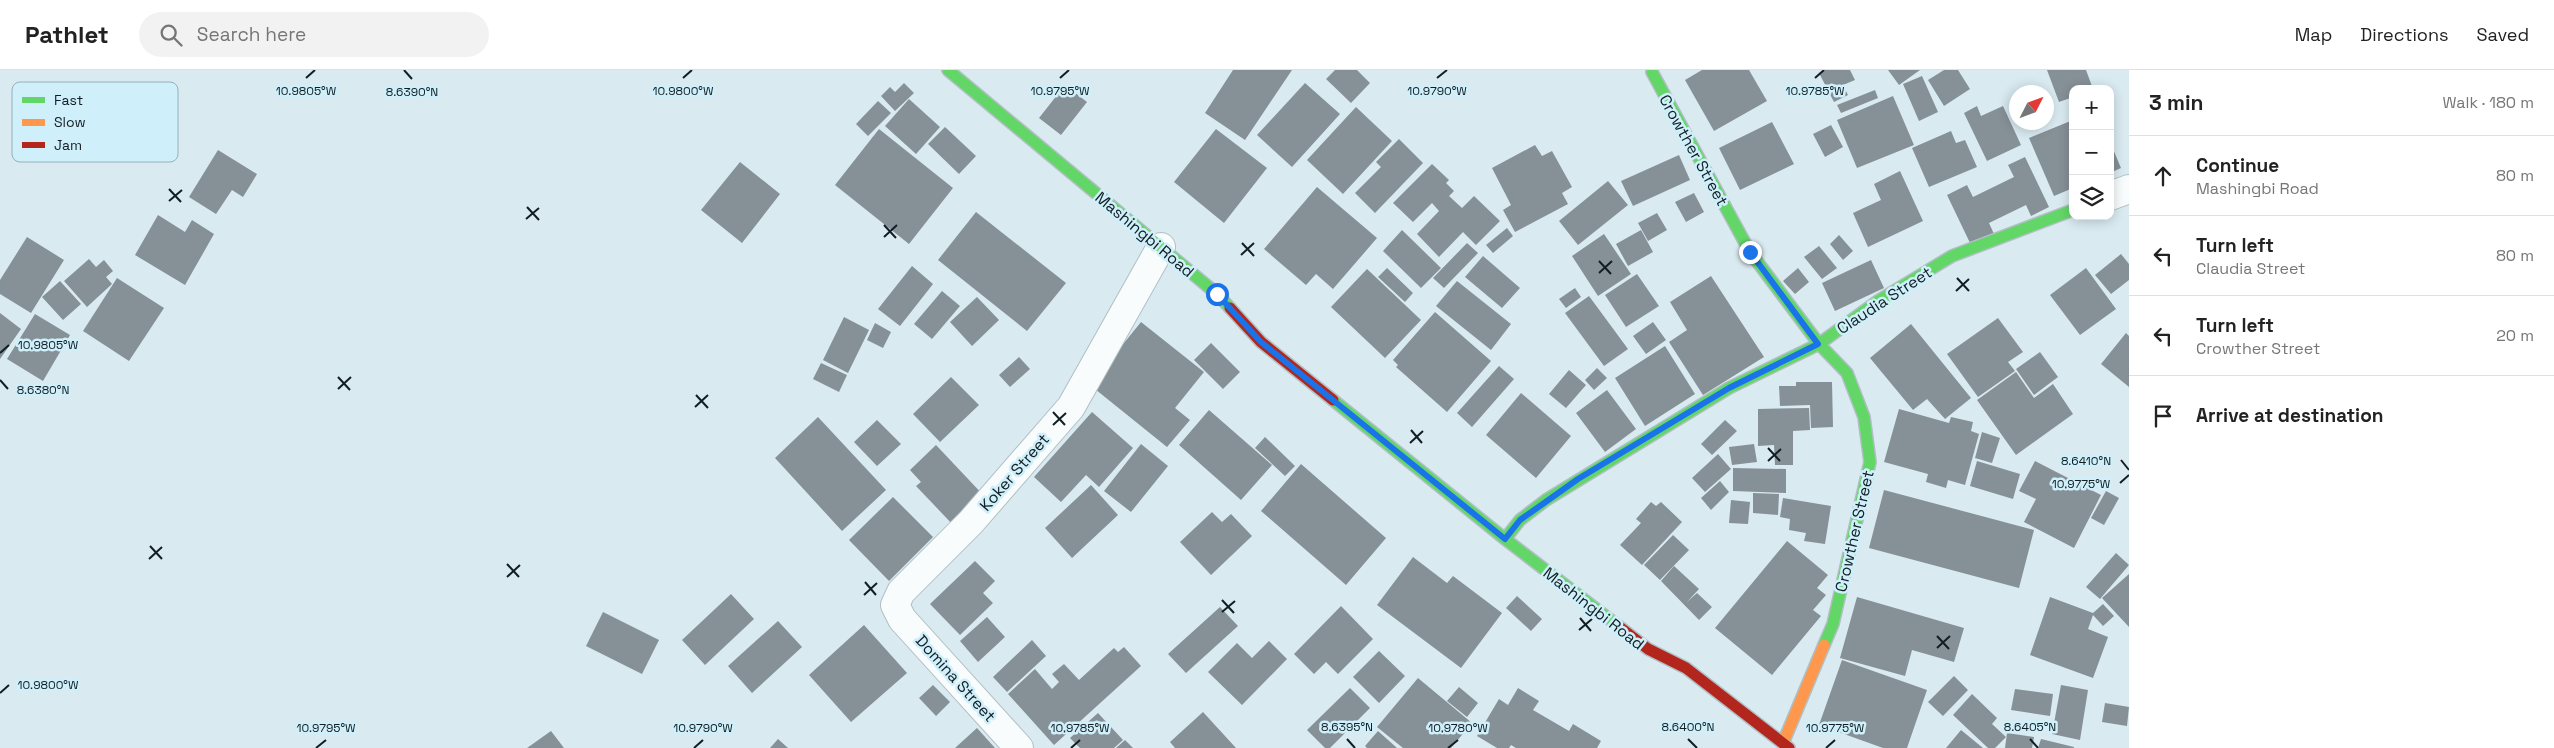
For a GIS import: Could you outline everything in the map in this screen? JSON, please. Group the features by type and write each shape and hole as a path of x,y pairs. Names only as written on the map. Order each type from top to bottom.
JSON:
{"street":[{"name":"Mashingbi Road","path":"948,70 1217,294 1261,342 1505,539 1648,649 1686,668 1786,745"},
{"name":"Crowther Street","path":"1652,72 1750,252 1818,344 1847,373 1864,416 1870,462 1833,624 1786,745"},
{"path":"2114,195 2129,189"},
{"name":"Claudia Street","path":"1505,539 1520,520 1578,479 1729,388 1818,344 1878,302 1952,256 2069,212"},
{"name":"Koker Street","path":"895,605 900,592 971,522 1071,407 1161,247"},
{"name":"Domina Street","path":"895,605 902,619 1019,748"}],"building":[{"path":"1233,70 1292,70 1245,140 1205,113"},
{"path":"1335,70 1357,70 1370,83 1351,103 1326,79"},
{"path":"1702,70 1749,70 1767,101 1714,131 1685,80"},
{"path":"1825,70 1850,70 1855,80 1843,85 1848,95 1834,102 1819,73"},
{"path":"1888,70 1920,70 1899,85"},
{"path":"1944,70 1958,70 1970,89 1944,106 1928,80"},
{"path":"2047,70 2086,70 2092,85 2069,85 2069,98 2059,102"},
{"path":"1922,76 1938,112 1919,121 1903,84"},
{"path":"904,83 914,93 895,111 881,96 890,87 895,92"},
{"path":"1305,83 1340,114 1292,167 1257,135"},
{"path":"1065,85 1087,102 1061,135 1039,118"},
{"path":"1875,90 1878,98 1841,113 1837,105"},
{"path":"1893,96 1914,145 1857,168 1837,120"},
{"path":"909,99 940,127 916,154 885,126"},
{"path":"878,101 891,113 868,136 856,124"},
{"path":"1977,106 1981,116 2003,106 2009,119 2009,130 2014,130 2021,145 1987,161 1964,113"},
{"path":"1356,107 1392,141 1343,194 1307,160"},
{"path":"1772,122 1794,164 1740,190 1719,148"},
{"path":"2069,122 2069,190 2054,196 2029,138 2049,130 2054,130 2054,128"},
{"path":"1831,125 1843,147 1825,157 1813,134"},
{"path":"945,127 976,156 959,174 928,144"},
{"path":"879,129 953,188 909,244 835,185"},
{"path":"1216,129 1267,168 1224,223 1174,182"},
{"path":"1951,131 1956,143 1965,140 1977,167 1929,187 1912,148"},
{"path":"1399,139 1423,163 1375,213 1355,193 1381,167 1376,162"},
{"path":"1535,145 1542,156 1552,151 1572,187 1562,193 1568,204 1515,232 1503,210 1511,205 1492,168"},
{"path":"218,150 257,174 243,197 232,190 216,214 189,197"},
{"path":"2114,151 2121,168 2114,171"},
{"path":"1679,155 1690,180 1633,206 1621,181"},
{"path":"2025,157 2049,207 2031,216 2026,205 1989,223 1994,234 1971,245 1947,195 1967,185 1973,197 2014,177 2008,165"},
{"path":"740,162 780,194 742,243 701,210"},
{"path":"1432,164 1449,180 1446,183 1454,191 1449,196 1462,208 1474,196 1500,221 1476,245 1463,232 1439,257 1417,234 1439,211 1432,203 1413,222 1393,203"},
{"path":"1900,171 1923,221 1868,247 1853,213 1881,200 1874,184"},
{"path":"1608,181 1628,205 1578,245 1559,221"},
{"path":"1317,187 1377,238 1333,289 1316,274 1306,285 1264,249"},
{"path":"1694,193 1704,212 1686,222 1675,202"},
{"path":"976,212 1066,283 1027,331 938,260"},
{"path":"1657,213 1667,230 1648,241 1638,223"},
{"path":"158,215 185,232 192,220 214,234 185,285 135,255"},
{"path":"1507,228 1513,236 1493,253 1486,245"},
{"path":"1402,230 1441,268 1421,288 1383,251"},
{"path":"1641,230 1653,252 1628,266 1616,244"},
{"path":"1604,234 1631,274 1598,296 1572,256"},
{"path":"1839,235 1853,251 1843,260 1830,244"},
{"path":"27,237 64,260 31,313 0,294 0,280"},
{"path":"1467,243 1478,253 1444,288 1433,278"},
{"path":"1819,246 1837,268 1822,279 1804,257"},
{"path":"2121,254 2129,264 2129,280 2111,294 2095,275"},
{"path":"1483,256 1520,288 1502,308 1465,277"},
{"path":"89,259 96,267 104,260 113,271 106,277 112,284 87,307 64,281"},
{"path":"1871,260 1884,288 1835,311 1822,283"},
{"path":"912,266 933,284 900,326 878,309"},
{"path":"1387,268 1413,293 1405,302 1378,277"},
{"path":"1798,268 1809,282 1795,294 1783,281"},
{"path":"2086,268 2116,309 2080,335 2050,295"},
{"path":"1367,269 1421,320 1385,358 1331,307"},
{"path":"1637,274 1659,306 1626,327 1605,295"},
{"path":"1711,276 1764,357 1703,395 1669,342 1687,330 1670,302"},
{"path":"117,278 164,308 129,361 83,331"},
{"path":"60,281 81,304 63,320 42,297"},
{"path":"1457,281 1511,324 1491,350 1436,306"},
{"path":"1575,288 1581,297 1566,308 1559,299"},
{"path":"942,291 960,306 932,339 914,324"},
{"path":"1589,296 1628,349 1604,366 1565,313"},
{"path":"977,297 999,320 972,346 950,322"},
{"path":"1435,312 1491,361 1447,412 1396,367 1398,365 1393,360"},
{"path":"0,313 21,329 0,359"},
{"path":"35,314 70,335 43,381 7,359"},
{"path":"844,317 869,330 848,373 823,360"},
{"path":"1998,318 2023,352 2008,362 2015,371 1978,397 1947,354"},
{"path":"1141,322 1204,372 1175,408 1190,420 1167,447 1090,385"},
{"path":"1653,322 1666,340 1646,354 1633,336"},
{"path":"875,323 891,332 883,348 867,340"},
{"path":"1911,324 1971,398 1945,419 1927,399 1913,410 1870,358"},
{"path":"2126,333 2129,336 2129,387 2101,364"},
{"path":"1211,343 1240,372 1223,389 1194,360"},
{"path":"1665,346 1695,394 1645,426 1615,378"},
{"path":"2040,352 2058,377 2034,395 2016,369"},
{"path":"1019,357 1030,369 1010,387 999,375"},
{"path":"821,363 847,375 839,392 813,379"},
{"path":"1499,366 1514,379 1472,427 1457,413"},
{"path":"1597,368 1607,378 1594,390 1585,380"},
{"path":"1569,370 1586,385 1566,408 1549,394"},
{"path":"2016,372 2034,398 2053,384 2073,414 2016,455 1977,400"},
{"path":"951,377 979,405 940,442 913,414"},
{"path":"1796,382 1832,382 1833,427 1811,428 1810,405 1780,406 1779,386 1796,386"},
{"path":"1607,390 1636,429 1605,452 1576,413"},
{"path":"1521,393 1571,436 1536,478 1486,435"},
{"path":"1809,408 1810,430 1793,431 1793,465 1775,465 1774,445 1758,446 1758,409"},
{"path":"1899,409 1949,423 1951,417 1973,422 1971,431 1979,434 1965,485 1948,480 1946,488 1926,482 1928,474 1884,462"},
{"path":"1209,410 1272,465 1241,500 1179,445"},
{"path":"1092,412 1133,448 1099,487 1086,475 1061,502 1034,477"},
{"path":"818,417 886,490 842,531 775,458"},
{"path":"877,420 901,444 877,466 854,442"},
{"path":"1725,420 1737,431 1712,455 1701,444"},
{"path":"1982,432 2000,438 1992,463 1975,458"},
{"path":"1265,437 1295,466 1285,476 1255,448"},
{"path":"1141,444 1168,466 1131,512 1104,491"},
{"path":"1754,444 1757,462 1732,465 1729,447"},
{"path":"936,445 986,498 955,527 916,486 921,482 910,470"},
{"path":"1718,454 1731,469 1705,492 1692,478"},
{"path":"1977,461 2020,474 2013,499 1970,486"},
{"path":"2035,461 2101,495 2074,548 2024,522 2036,499 2019,491"},
{"path":"1301,464 1386,538 1346,585 1261,511"},
{"path":"1733,468 1786,469 1786,493 1733,491"},
{"path":"1720,481 1729,492 1711,510 1701,498"},
{"path":"1091,485 1118,515 1072,558 1045,528"},
{"path":"1884,490 2034,530 2019,588 1869,548"},
{"path":"2106,491 2119,498 2104,525 2091,518"},
{"path":"1753,493 1779,494 1778,515 1753,513"},
{"path":"893,497 933,537 889,581 849,540"},
{"path":"1783,498 1831,506 1825,544 1804,541 1806,533 1789,530 1790,519 1780,517"},
{"path":"1731,500 1750,502 1748,524 1729,523"},
{"path":"1651,502 1656,506 1661,502 1682,522 1642,565 1620,545 1641,523 1636,519"},
{"path":"1212,512 1222,522 1231,514 1252,536 1211,575 1180,542"},
{"path":"1673,535 1689,550 1660,580 1644,565"},
{"path":"1787,541 1828,575 1817,588 1826,595 1813,610 1821,616 1772,675 1715,628"},
{"path":"2116,553 2129,565 2100,599 2086,587"},
{"path":"1413,557 1447,583 1453,576 1502,613 1461,668 1377,605"},
{"path":"975,561 995,581 983,593 993,603 960,635 930,604"},
{"path":"1674,566 1699,589 1687,602 1697,593 1712,607 1699,620 1661,581"},
{"path":"2129,574 2129,627 2102,598"},
{"path":"731,594 754,619 705,665 682,640"},
{"path":"1517,596 1542,619 1531,631 1506,608"},
{"path":"1857,597 1964,628 1954,662 1912,650 1905,676 1840,658"},
{"path":"2050,597 2093,613 2103,604 2114,616 2103,626 2093,615 2088,629 2108,637 2093,678 2030,655"},
{"path":"1341,606 1373,639 1338,674 1326,662 1314,674 1294,654"},
{"path":"1220,607 1238,626 1186,673 1168,654"},
{"path":"603,612 659,640 642,674 586,646"},
{"path":"987,617 1005,637 978,662 960,641"},
{"path":"778,621 802,647 752,693 728,666"},
{"path":"864,625 907,673 851,722 809,675"},
{"path":"1032,640 1046,656 1007,692 993,677"},
{"path":"1269,641 1287,659 1242,705 1208,672 1237,643 1252,658"},
{"path":"1124,647 1141,666 1054,745 1008,694 1035,669 1052,689 1059,682 1052,674 1064,664 1079,680 1114,648 1118,652"},
{"path":"1379,651 1405,676 1379,703 1353,677"},
{"path":"1842,660 1927,690 1907,748 1883,748 1819,725"},
{"path":"1954,676 1968,690 1943,716 1928,702"},
{"path":"1418,678 1472,723 1451,748 1403,748 1377,727"},
{"path":"933,685 950,702 936,716 919,698"},
{"path":"2061,685 2088,690 2080,740 2052,734"},
{"path":"1459,687 1478,703 1467,717 1447,701"},
{"path":"1350,688 1370,708 1330,748 1325,748 1307,730"},
{"path":"1518,688 1539,701 1533,710 1569,731 1573,724 1601,741 1597,748 1516,748 1511,745 1509,748 1497,748 1477,736 1499,699 1508,705"},
{"path":"2015,689 2053,694 2050,716 2011,710"},
{"path":"1972,694 1997,718 1992,724 2006,737 1995,748 1988,748 1953,715"},
{"path":"2105,703 2129,707 2127,726 2102,722"},
{"path":"1203,712 1236,748 1175,748 1170,742"},
{"path":"1098,713 1123,740 1114,748 1080,748 1070,738"},
{"path":"977,728 995,748 955,748"},
{"path":"1961,730 1983,748 1946,748"},
{"path":"551,731 564,748 527,748"},
{"path":"1378,731 1397,748 1367,748 1365,746"},
{"path":"2007,733 2034,737 2032,748 2005,748"},
{"path":"778,739 788,748 770,748"},
{"path":"2041,739 2074,747 2074,748 2038,748"},
{"path":"1125,740 1133,748 1116,748"}],"traffic: fast":[{"path":"948,70 1217,294 1230,308"},
{"path":"1652,72 1750,252 1819,344 1847,373 1864,417 1870,462 1833,624 1824,645"},
{"path":"1505,539 1520,520 1546,500 1729,388 1819,344 1878,301 1952,256 2069,212"},
{"path":"1333,400 1505,539 1617,625"}],"traffic: slow":[{"path":"1783,743 1824,645"}],"traffic: jam":[{"path":"1230,308 1261,342 1333,400"},
{"path":"1617,625 1648,649 1686,668 1789,748"}],"route":[{"path":"1217,294 1261,342 1505,539 1520,520 1578,479 1729,388 1818,344 1750,252"}]}
